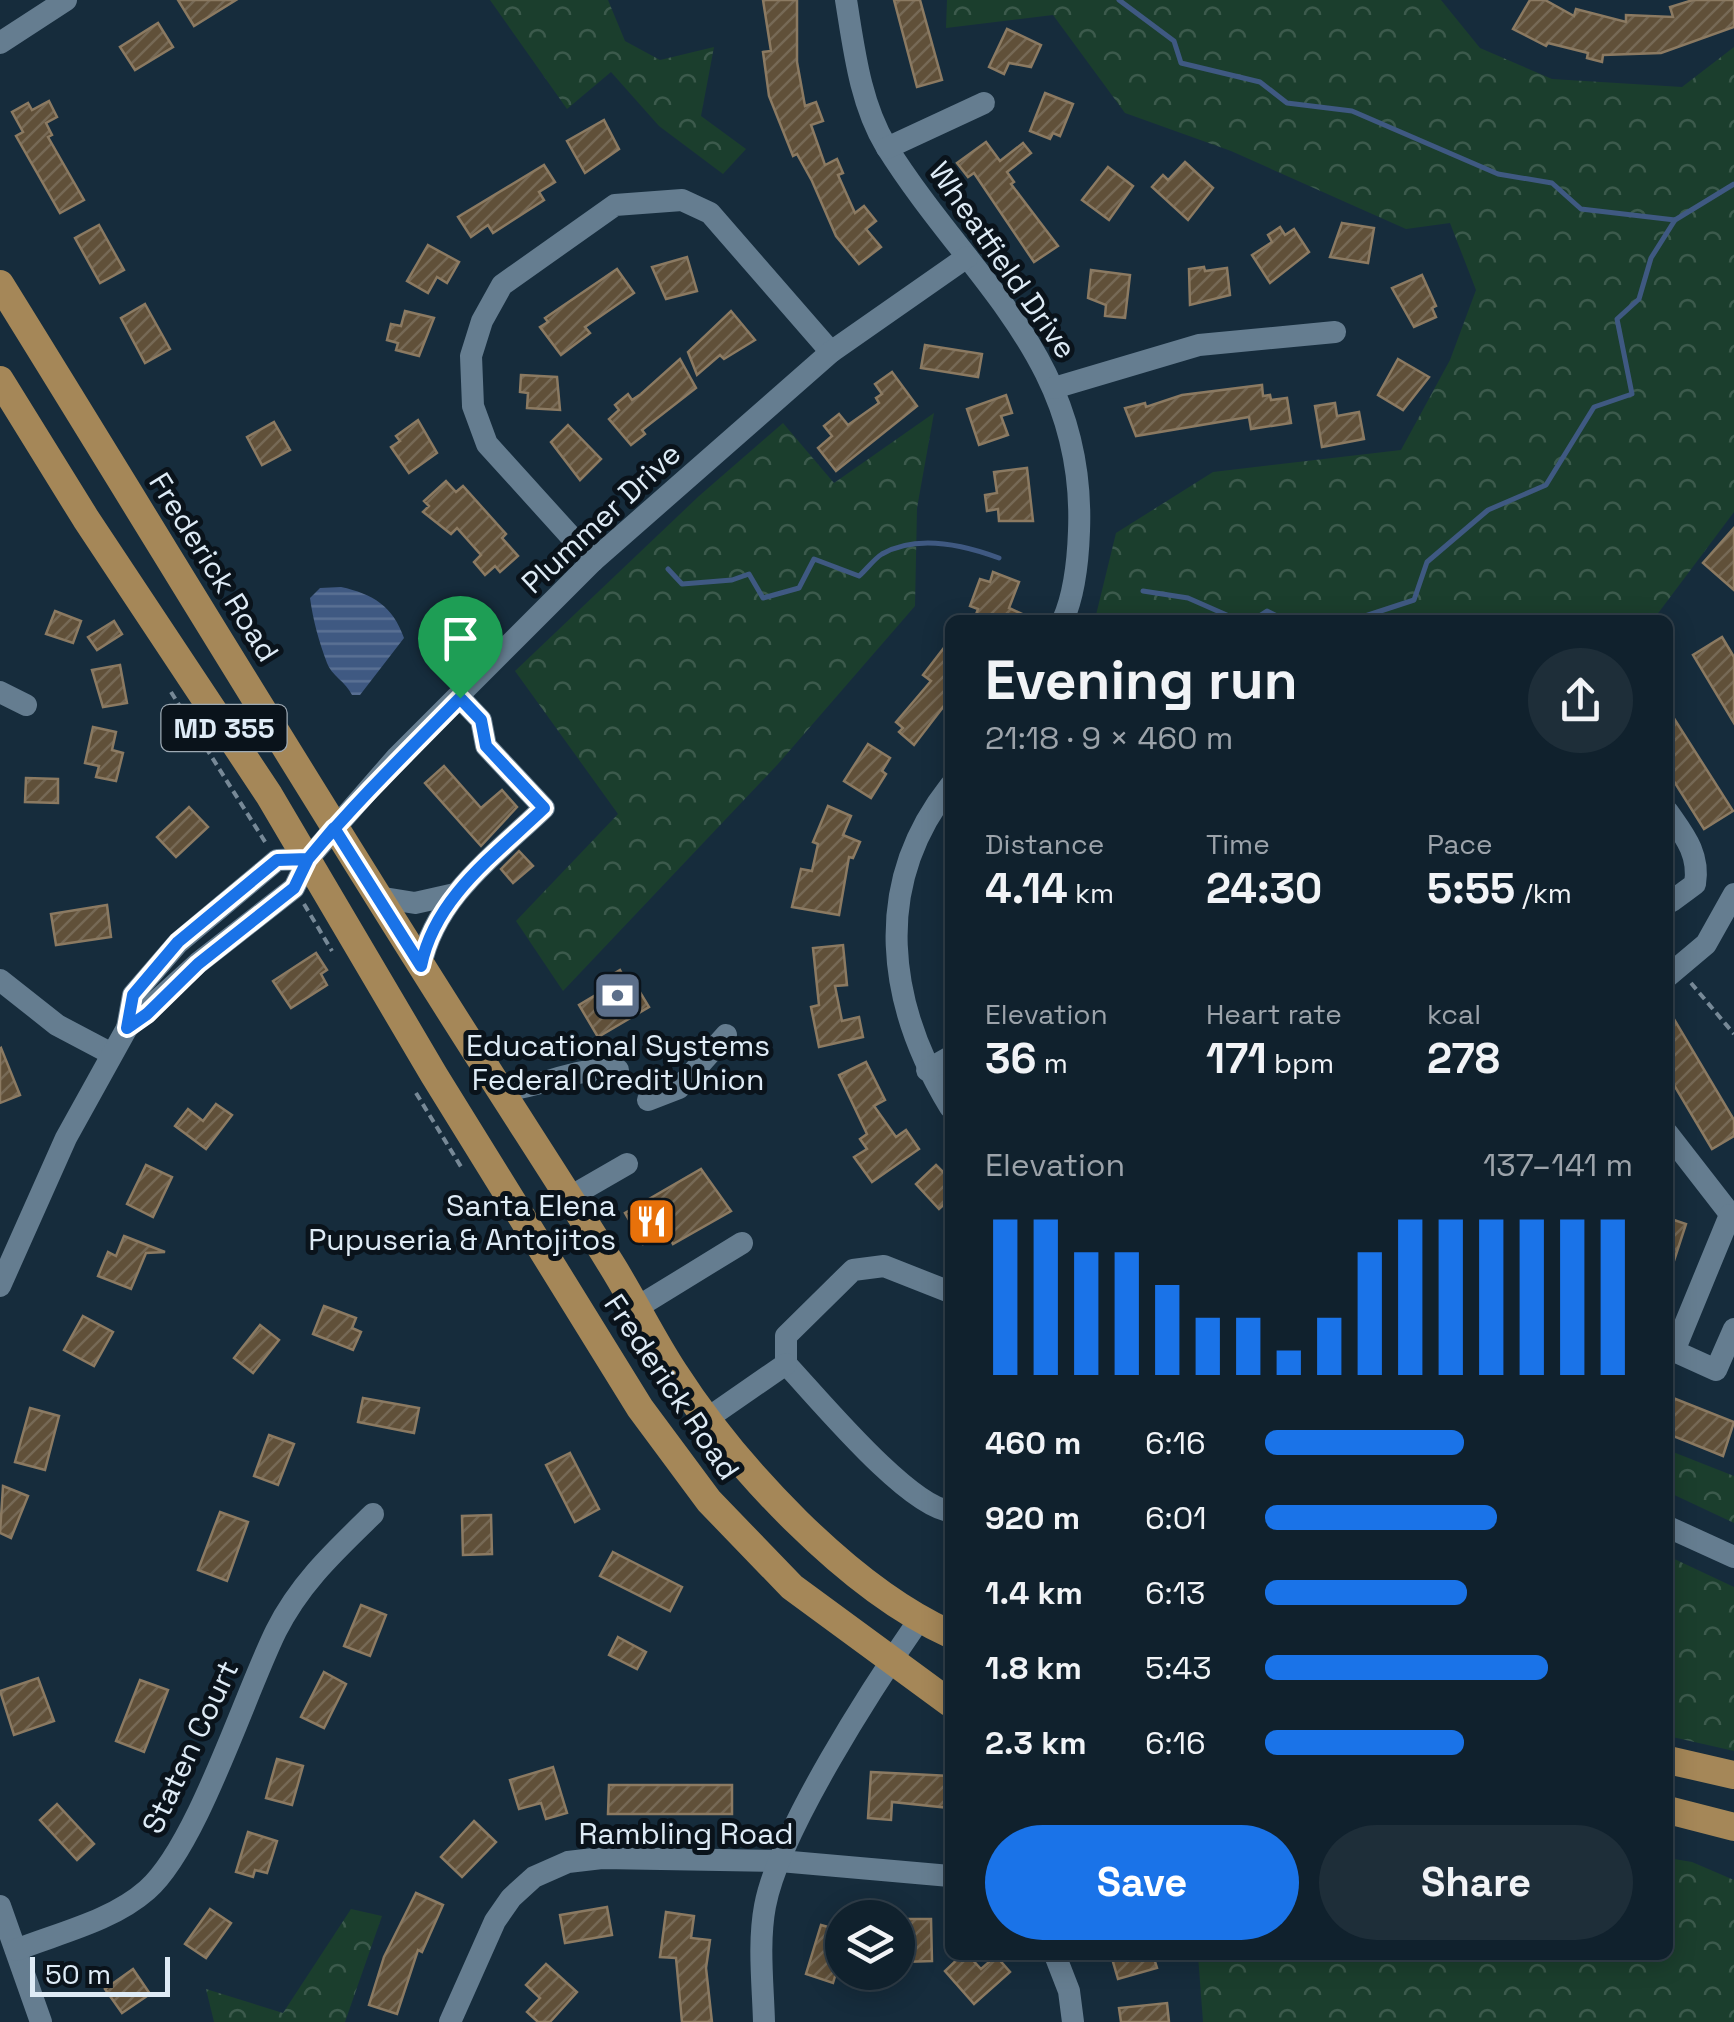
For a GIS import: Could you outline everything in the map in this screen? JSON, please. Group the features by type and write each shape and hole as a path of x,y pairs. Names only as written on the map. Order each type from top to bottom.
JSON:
{"main road":[{"name":"Frederick Road","path":"0,284 675,1374 708,1418 806,1530 863,1581 919,1620 945,1632"},
{"name":"Frederick Road","path":"0,380 308,859 434,1075 640,1408 686,1473 738,1534 792,1587 945,1699"},
{"path":"1673,1761 1734,1775"},
{"path":"1673,1801 1734,1806"},
{"path":"1673,1811 1734,1827"}],"street":[{"path":"0,43 66,0"},
{"name":"Wheatfield Drive","path":"846,0 864,95 888,148 1044,363 1067,421 1080,501 1078,553 1064,615"},
{"path":"888,148 984,104"},
{"path":"593,561 487,444 474,406 469,380 471,356 502,285 615,205 682,200 710,213 831,352"},
{"name":"Plummer Drive","path":"308,859 398,757 593,561 831,352 968,257"},
{"path":"1054,388 1128,362 1199,345 1336,332"},
{"path":"0,692 26,704"},
{"path":"421,966 426,942 455,894 544,808 486,746 481,720 460,698"},
{"path":"945,792 934,806 907,865 898,904 896,946 903,1005 928,1070 945,1098"},
{"path":"1673,819 1690,844 1698,868 1696,884 1673,899"},
{"path":"0,1286 110,1052 127,1028 133,995 178,942 277,860 308,859"},
{"path":"1673,972 1706,944 1733,898 1696,884"},
{"path":"378,897 415,903 455,894"},
{"path":"0,980 58,1025 110,1052"},
{"path":"648,1100 680,1088 726,1036"},
{"path":"928,1070 945,1060"},
{"path":"500,1091 550,1084 580,1071 618,1070"},
{"path":"1673,1140 1732,1217 1674,1351 1716,1370 1734,1329"},
{"path":"568,1198 627,1164"},
{"path":"636,1308 742,1243"},
{"path":"945,1290 884,1266 853,1270 786,1336 786,1364 876,1460 920,1498 945,1508"},
{"path":"708,1418 786,1364"},
{"name":"Staten Court","path":"16,1950 102,1916 150,1887 178,1852 277,1629 307,1578 372,1514"},
{"path":"1673,1529 1734,1557"},
{"path":"764,2022 765,1906 780,1861 892,1660 919,1620"},
{"name":"Rambling Road","path":"450,2022 495,1921 511,1898 534,1877 568,1862 602,1858 780,1861 945,1876"},
{"path":"0,1906 38,2021"},
{"path":"1057,1960 1069,1990 1072,2022"}],"path":[{"path":"1673,972 1734,1034"}],"green space":[{"path":"490,0 608,0 625,41 660,60 714,47 701,116 746,149 723,174 659,126 611,72 567,109"},
{"path":"947,0 1441,0 1480,48 1552,79 1682,87 1734,47 1734,512 1657,615 1096,615 1116,533 1213,472 1401,450 1450,360 1476,290 1450,223 1406,229 1231,151 1125,113 1053,15 946,28"},
{"path":"934,413 917,508 915,606 778,764 563,991 516,921 618,814 515,671 699,496 783,423 834,483"},
{"path":"1673,1452 1734,1476 1734,1523 1673,1494"},
{"path":"1673,1558 1734,1587 1734,1751 1673,1737"},
{"path":"1673,1859 1692,1862 1734,1880 1734,2022 1203,2022 1198,1960 1673,1960"},
{"path":"351,1909 382,1916 345,2022 214,2022 206,1989 283,2013"}],"water":[{"path":"341,587 380,603 394,618 404,638 360,695 352,695 329,667 311,606 310,598 320,588"}],"building":[{"path":"178,0 236,0 194,26"},
{"path":"763,0 797,0 797,62 805,106 816,102 823,121 811,125 825,165 837,159 843,173 838,175 855,213 864,206 876,221 866,229 881,247 859,264 836,236 812,181 797,154 793,156 769,96 763,52 771,51"},
{"path":"894,0 920,0 942,80 917,87"},
{"path":"1530,0 1545,0 1574,16 1576,9 1626,22 1626,15 1673,17 1670,7 1693,0 1734,0 1734,27 1661,53 1603,55 1602,62 1587,58 1588,53 1548,43 1546,46 1513,29"},
{"path":"158,23 173,47 135,70 120,47"},
{"path":"1007,29 1041,45 1031,67 1009,63 1004,74 989,67"},
{"path":"1045,93 1073,104 1060,136 1053,133 1050,139 1030,131"},
{"path":"49,101 57,117 46,123 52,135 48,137 84,200 60,213 16,136 23,132 12,112 28,103 32,110"},
{"path":"604,120 619,149 585,173 567,141"},
{"path":"986,142 1000,161 1023,143 1031,153 1007,172 1014,182 1011,184 1058,246 1034,262 974,173 968,177 957,163"},
{"path":"1185,162 1213,188 1188,220 1152,187 1163,175 1168,180"},
{"path":"544,165 555,182 539,192 544,200 493,233 488,225 471,237 458,217"},
{"path":"1108,167 1133,186 1109,220 1082,200"},
{"path":"1342,223 1374,228 1368,263 1330,257"},
{"path":"99,225 124,270 100,283 75,238"},
{"path":"1280,227 1285,235 1294,229 1309,252 1270,283 1252,255 1272,242 1268,235"},
{"path":"428,245 459,262 447,283 437,277 428,293 407,281"},
{"path":"687,257 697,291 666,299 652,267"},
{"path":"1204,267 1205,271 1227,268 1230,295 1190,305 1189,269"},
{"path":"617,269 634,293 585,327 590,333 561,355 540,327 548,322 545,318"},
{"path":"1091,270 1130,275 1125,318 1105,316 1106,305 1088,298"},
{"path":"1422,275 1436,306 1432,308 1436,317 1414,327 1392,288"},
{"path":"145,304 170,349 145,363 121,318"},
{"path":"405,311 434,318 419,356 396,350 398,343 387,340 391,324 401,326"},
{"path":"731,311 755,340 724,359 720,355 697,375 688,352"},
{"path":"925,345 982,354 978,377 921,368"},
{"path":"680,359 696,388 642,430 645,434 631,445 609,419 619,410 615,405 628,394 632,400 641,394"},
{"path":"1398,359 1429,377 1403,410 1378,395"},
{"path":"892,372 917,406 836,471 818,448 832,436 824,426 839,414 848,425 879,403 876,398 882,394 875,384"},
{"path":"521,375 557,377 560,410 527,408 528,393 520,392"},
{"path":"1262,385 1263,396 1270,395 1271,400 1287,398 1291,423 1251,429 1249,417 1136,436 1125,408 1145,403 1146,407 1182,395"},
{"path":"1006,395 1012,413 1001,416 1008,435 979,445 967,409"},
{"path":"1335,403 1337,416 1359,412 1364,439 1322,447 1315,406"},
{"path":"418,420 437,453 409,473 391,447 400,441 396,436"},
{"path":"274,422 290,450 262,465 247,437"},
{"path":"568,425 601,459 580,480 551,442"},
{"path":"1027,468 1033,521 999,521 998,509 987,511 985,495 997,493 994,472"},
{"path":"446,481 456,492 463,486 506,534 502,538 518,556 500,572 495,566 485,575 474,562 481,555 457,528 451,534 423,512 429,506 424,501"},
{"path":"1734,528 1734,590 1703,563"},
{"path":"993,572 1019,582 1009,608 1024,615 976,615 978,609 970,606 980,579 990,582"},
{"path":"55,611 81,621 73,643 46,634"},
{"path":"114,621 122,634 97,650 88,637"},
{"path":"1722,637 1734,657 1734,723 1693,655"},
{"path":"945,646 945,705 914,745 899,732 903,728 896,722 931,681 923,675"},
{"path":"120,665 127,703 103,707 92,670"},
{"path":"1673,717 1733,811 1704,829 1673,780"},
{"path":"93,727 116,732 112,750 123,753 116,781 96,777 99,766 85,763"},
{"path":"868,744 890,758 882,771 886,774 871,798 844,781"},
{"path":"444,766 481,808 502,790 517,807 481,846 425,783"},
{"path":"26,778 58,779 58,803 25,802"},
{"path":"828,806 851,816 843,835 860,842 853,858 849,857 839,915 792,907 801,869 812,871 818,844 813,842"},
{"path":"189,807 208,827 176,857 157,837"},
{"path":"519,851 533,866 513,883 501,869"},
{"path":"107,905 111,937 56,945 51,914"},
{"path":"843,945 847,985 835,986 842,1021 859,1017 863,1037 819,1047 811,1007 819,1005 813,948"},
{"path":"316,953 327,970 321,974 327,985 291,1008 273,981"},
{"name":"Educational Systems Federal Credit Union","path":"620,970 624,977 629,974 649,1007 598,1037 579,1005 609,987 605,979"},
{"path":"1673,1017 1734,1120 1734,1136 1712,1149 1673,1083"},
{"path":"0,1049 20,1095 0,1103"},
{"path":"866,1062 885,1100 874,1106 896,1137 906,1130 919,1149 872,1182 854,1157 867,1149 860,1139 867,1134 839,1075"},
{"path":"216,1104 232,1115 206,1149 175,1126 188,1109 203,1121"},
{"path":"146,1165 172,1177 153,1217 127,1204"},
{"path":"936,1165 945,1174 945,1204 939,1209 916,1184"},
{"path":"701,1169 731,1211 673,1244 666,1231 643,1244 625,1213"},
{"path":"1673,1220 1686,1224 1673,1264"},
{"path":"124,1236 165,1252 146,1253 131,1289 98,1276 108,1252 116,1256"},
{"path":"324,1306 356,1318 352,1328 361,1332 353,1350 313,1334"},
{"path":"83,1316 113,1332 94,1366 64,1350"},
{"path":"260,1325 279,1340 253,1373 234,1358"},
{"path":"363,1398 419,1408 414,1433 358,1422"},
{"path":"1673,1398 1734,1422 1723,1456 1673,1436"},
{"path":"30,1408 59,1416 45,1470 15,1462"},
{"path":"269,1435 294,1444 278,1485 254,1476"},
{"path":"570,1453 599,1509 575,1522 546,1465"},
{"path":"3,1486 28,1496 11,1538 0,1533"},
{"path":"220,1512 248,1522 227,1581 198,1570"},
{"path":"491,1515 492,1554 463,1555 462,1516"},
{"path":"613,1552 682,1587 670,1611 600,1576"},
{"path":"361,1605 386,1615 370,1656 344,1646"},
{"path":"618,1637 646,1652 637,1669 609,1655"},
{"path":"324,1672 346,1684 324,1728 301,1717"},
{"path":"38,1678 54,1721 14,1735 0,1691"},
{"path":"140,1680 168,1690 144,1752 116,1741"},
{"path":"277,1759 303,1766 292,1805 266,1798"},
{"path":"553,1767 567,1813 546,1819 541,1803 519,1809 510,1780"},
{"path":"871,1772 945,1776 945,1807 892,1802 891,1820 868,1818"},
{"path":"609,1785 732,1785 732,1814 608,1814"},
{"path":"57,1804 94,1844 77,1860 40,1820"},
{"path":"474,1821 496,1842 462,1877 441,1857"},
{"path":"248,1832 277,1841 267,1873 255,1870 253,1877 236,1872"},
{"path":"416,1893 443,1905 422,1952 418,1950 397,2014 369,2005 384,1957"},
{"path":"607,1907 612,1935 565,1943 560,1915"},
{"path":"210,1909 231,1923 206,1958 185,1944"},
{"path":"666,1912 694,1916 691,1938 710,1940 706,1968 712,2022 682,2022 676,1958 660,1957"},
{"path":"915,1919 931,1919 932,1961 915,1962"},
{"path":"821,1925 825,1926 825,1980 806,1974"},
{"path":"957,1960 973,1960 981,1969 991,1960 1000,1960 1010,1972 974,2004 945,1971"},
{"path":"1112,1960 1155,1960 1157,1968 1118,1979"},
{"path":"546,1964 577,1992 550,2022 538,2022 527,2012 540,1998 526,1985"},
{"path":"133,1969 150,1994 122,2013 105,1989"},
{"path":"1167,2003 1169,2022 1121,2022 1119,2008"}],"waterway":[{"path":"1119,0 1174,41 1181,63 1260,82 1287,103 1352,111 1498,174 1552,183 1581,209 1675,220 1734,184"},
{"path":"1368,615 1414,600 1427,562 1488,510 1546,485 1594,407 1632,394 1617,319 1639,299 1651,258 1675,220"},
{"path":"668,569 682,584 732,580 749,574 763,598 799,588 814,559 859,576 882,554 910,544 956,546 999,558"},
{"path":"1143,591 1188,598 1227,615"},
{"path":"1261,615 1267,611 1275,615"}],"place":[{"name":"Educational Systems Federal Credit Union","path":"618,996"},
{"name":"Santa Elena Pupuseria & Antojitos","path":"651,1222"}],"route":[{"path":"460,698 398,757 334,828 308,859 277,860 178,942 133,995 127,1028 198,964 294,888 308,859 334,828 421,966 426,942 440,913 544,808 486,746 481,720 460,698"}]}
